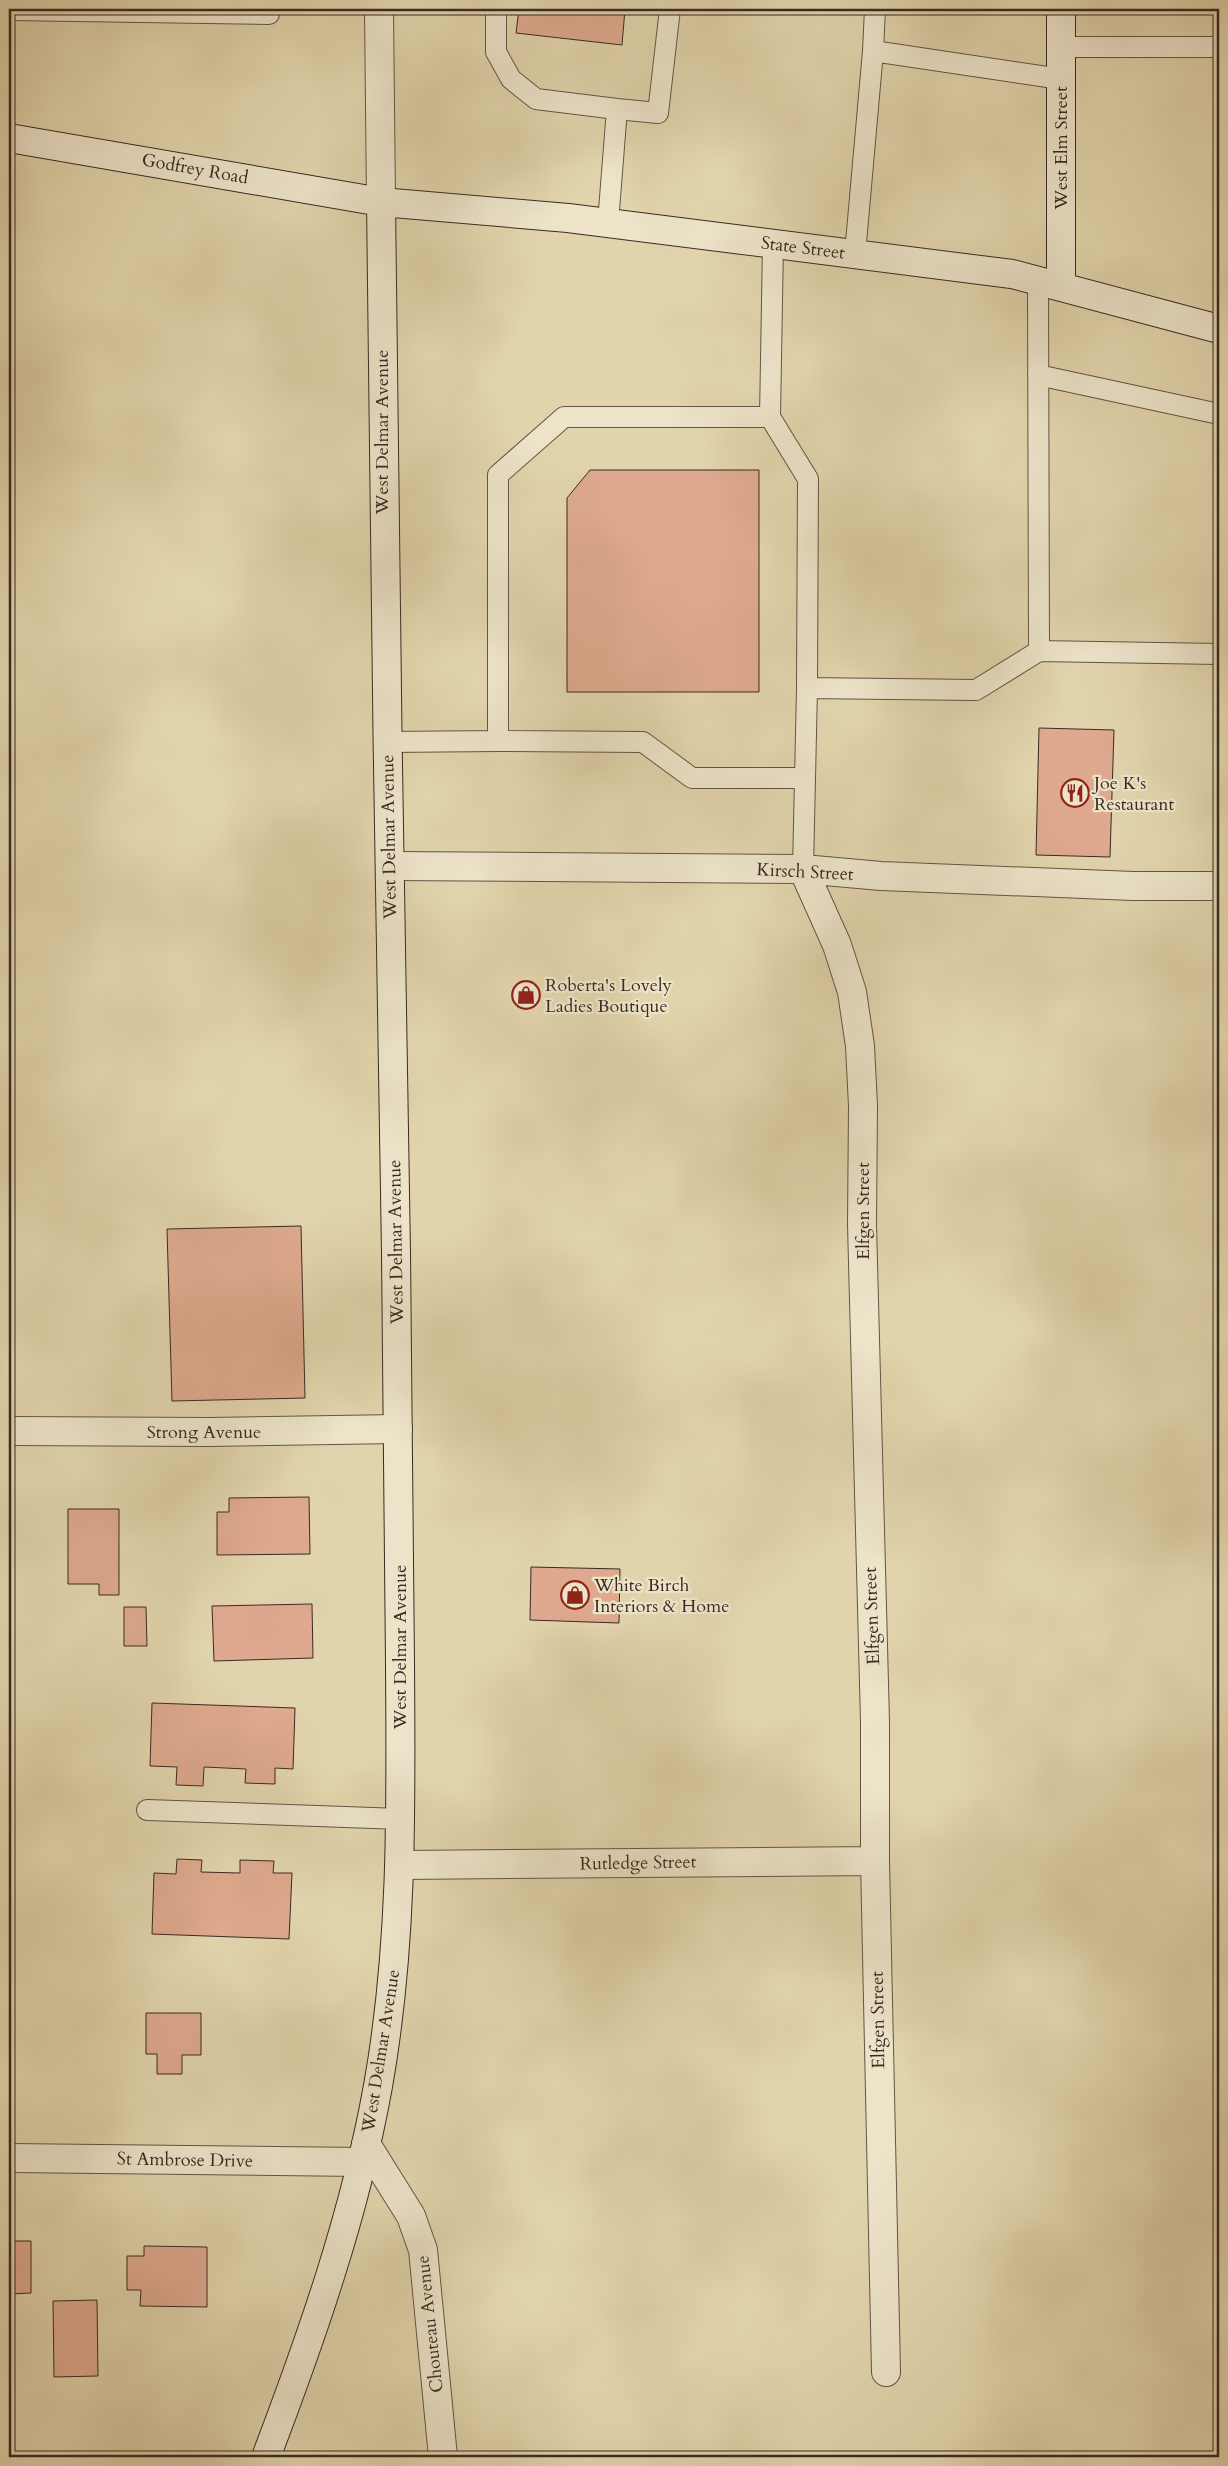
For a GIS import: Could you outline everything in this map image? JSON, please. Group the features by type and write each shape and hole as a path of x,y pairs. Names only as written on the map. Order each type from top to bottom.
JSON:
{"street":[{"name":"West Delmar Avenue","path":"266,2457 334,2268 364,2153 379,2079 395,1957 400,1865 398,1429 383,521 379,9"},
{"name":"West Elm Street","path":"1050,284 1060,79 1060,9"},
{"name":"Godfrey Road","path":"9,138 381,202"},
{"name":"State Street","path":"381,202 608,223 1006,272 1219,329"},
{"name":"Kirsch Street","path":"390,866 803,869 881,876 1133,886 1219,886"},
{"name":"Elfgen Street","path":"803,869 837,945 852,992 860,1046 863,1106 862,1224 875,1722 875,1860 886,2372"},
{"name":"Strong Avenue","path":"9,1431 209,1432 398,1429"},
{"name":"Rutledge Street","path":"400,1865 875,1860"},
{"name":"St Ambrose Drive","path":"9,2158 364,2153"},
{"name":"Chouteau Avenue","path":"364,2153 411,2216 423,2250 443,2457"}],"lane":[{"path":"9,10 269,14 269,9"},
{"path":"496,9 496,52 511,80 536,99 658,113 670,9"},
{"path":"855,254 875,9"},
{"path":"1060,47 1219,46"},
{"path":"873,51 1060,79"},
{"path":"608,223 617,109"},
{"path":"773,244 770,417 808,479 803,869"},
{"path":"1039,651 1038,375 1050,284"},
{"path":"1038,375 1219,414"},
{"path":"498,741 498,475 564,417 770,417"},
{"path":"806,688 976,690 1039,651 1219,654"},
{"path":"387,742 643,742 692,778 805,778"},
{"path":"147,1810 401,1819"}],"building":[{"path":"519,9 625,9 622,45 516,33"},
{"path":"590,470 759,470 759,692 567,692 567,498"},
{"name":"Joe K's Restaurant","path":"1039,728 1114,730 1110,857 1036,855"},
{"path":"301,1226 305,1398 172,1401 167,1229"},
{"path":"309,1497 310,1554 217,1555 217,1512 229,1512 229,1498"},
{"path":"68,1509 119,1509 119,1595 99,1595 99,1584 68,1584"},
{"name":"White Birch Interiors & Home","path":"531,1567 620,1569 619,1623 530,1620"},
{"path":"312,1604 313,1658 214,1661 212,1606"},
{"path":"124,1607 146,1607 147,1646 124,1646"},
{"path":"152,1703 295,1708 293,1769 275,1768 275,1784 245,1783 246,1769 204,1767 203,1786 176,1785 177,1767 150,1766"},
{"path":"177,1859 202,1860 201,1872 240,1873 240,1860 274,1861 273,1873 292,1873 289,1939 152,1934 154,1873 176,1874"},
{"path":"146,2013 201,2013 201,2055 182,2055 182,2074 157,2074 157,2054 146,2054"},
{"path":"9,2241 31,2241 31,2293 9,2294"},
{"path":"144,2246 207,2247 207,2307 140,2306 141,2290 127,2290 127,2256 144,2256"},
{"path":"97,2300 98,2376 54,2377 53,2301"}],"place":[{"name":"Joe K's Restaurant","path":"1075,793"},
{"name":"Roberta's Lovely Ladies Boutique","path":"526,995"},
{"name":"White Birch Interiors & Home","path":"575,1595"}]}
